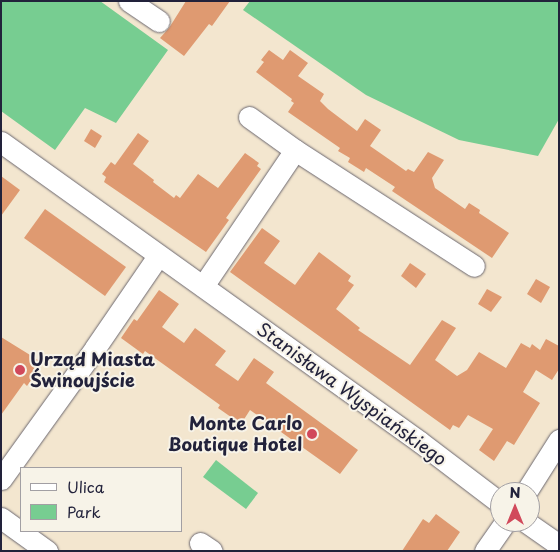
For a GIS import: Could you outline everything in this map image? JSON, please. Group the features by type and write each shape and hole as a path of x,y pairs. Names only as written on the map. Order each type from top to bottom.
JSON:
{"street":[{"path":"129,1 159,21"},
{"path":"249,117 295,150 474,266"},
{"name":"Stanisława Wyspiańskiego","path":"1,142 420,442 490,495"},
{"path":"203,286 295,150"},
{"path":"1,478 95,348 158,256"},
{"path":"532,482 559,440"},
{"path":"1,518 20,532"},
{"path":"540,531 559,544"},
{"path":"21,532 47,551"},
{"path":"485,551 498,532"}],"green space":[{"path":"1,1 100,1 168,50 116,123 85,108 55,150 1,111"},
{"path":"250,1 559,1 559,119 538,156 459,140 366,95 243,10"},
{"path":"216,460 258,493 246,509 203,477"}],"building":[{"path":"186,1 230,1 212,26 209,24 184,56 160,38 169,28"},
{"path":"269,50 283,60 290,50 308,63 298,76 324,94 320,101 357,131 365,119 381,130 370,146 406,171 408,169 414,172 428,152 444,160 432,178 435,188 465,209 469,203 480,210 479,213 509,233 492,258 392,191 395,187 366,168 364,172 348,162 350,158 338,151 340,148 288,112 294,103 291,101 292,99 256,72 264,62 261,60"},
{"path":"91,129 102,136 95,148 84,141"},
{"path":"138,133 149,141 133,164 174,198 176,195 180,198 198,174 218,188 245,153 259,163 257,166 261,169 226,218 229,220 206,252 104,182 106,177 102,174 111,162 115,165"},
{"path":"1,176 20,190 1,216"},
{"path":"45,209 126,267 105,296 24,238"},
{"path":"262,228 280,241 264,263 295,285 319,252 351,276 348,281 354,285 336,309 360,328 358,330 410,365 442,320 456,328 435,360 457,376 467,370 479,352 506,368 521,343 530,348 532,344 540,350 546,339 559,346 559,369 552,380 536,370 523,392 540,403 514,445 507,441 494,461 479,450 493,429 468,415 459,428 453,425 450,430 230,272"},
{"path":"410,263 426,274 416,288 401,276"},
{"path":"536,279 550,287 541,303 527,294"},
{"path":"487,289 502,297 491,312 478,304"},
{"path":"159,290 179,304 162,327 184,343 195,328 226,351 215,365 238,381 254,358 274,372 266,383 358,450 340,474 250,410 241,424 218,408 220,405 145,351 143,354 121,338 134,319 137,321"},
{"name":"Urząd Miasta Świnoujście","path":"1,337 43,363 27,386 24,383 1,415"},
{"path":"436,514 460,532 447,551 402,551 423,519 429,523"}],"place":[{"name":"Urząd Miasta Świnoujście","path":"20,370"},
{"name":"Monte Carlo Boutique Hotel","path":"312,434"}]}
